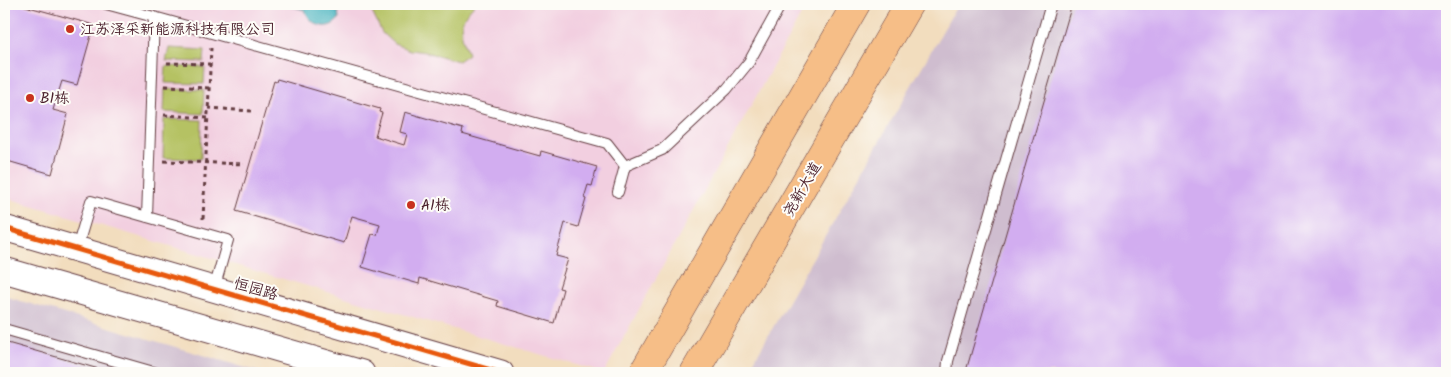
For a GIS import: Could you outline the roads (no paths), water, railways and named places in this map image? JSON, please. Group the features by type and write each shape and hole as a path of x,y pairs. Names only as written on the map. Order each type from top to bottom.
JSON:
{"main road":[{"path":"643,373 856,4"},
{"name":"尧新大道","path":"694,373 909,4"}],"street":[{"name":"恒园路","path":"4,228 501,373"},
{"path":"76,291 81,251"},
{"path":"4,270 362,373"}],"lane":[{"path":"106,4 607,143 625,166"},
{"path":"625,166 662,150 726,89 749,62 781,4"},
{"path":"947,373 951,352 1051,4"},
{"path":"147,217 154,17"},
{"path":"618,192 625,166"},
{"path":"81,251 91,201 203,232 228,240 214,290"},
{"path":"4,329 157,373"}],"water":[{"path":"283,4 337,4 339,19 329,26 319,25 311,20 305,10"}],"place":[{"name":"江苏泽采新能源科技有限公司","path":"70,29"},
{"name":"B1栋","path":"30,98"},
{"name":"A1栋","path":"411,205"}]}
